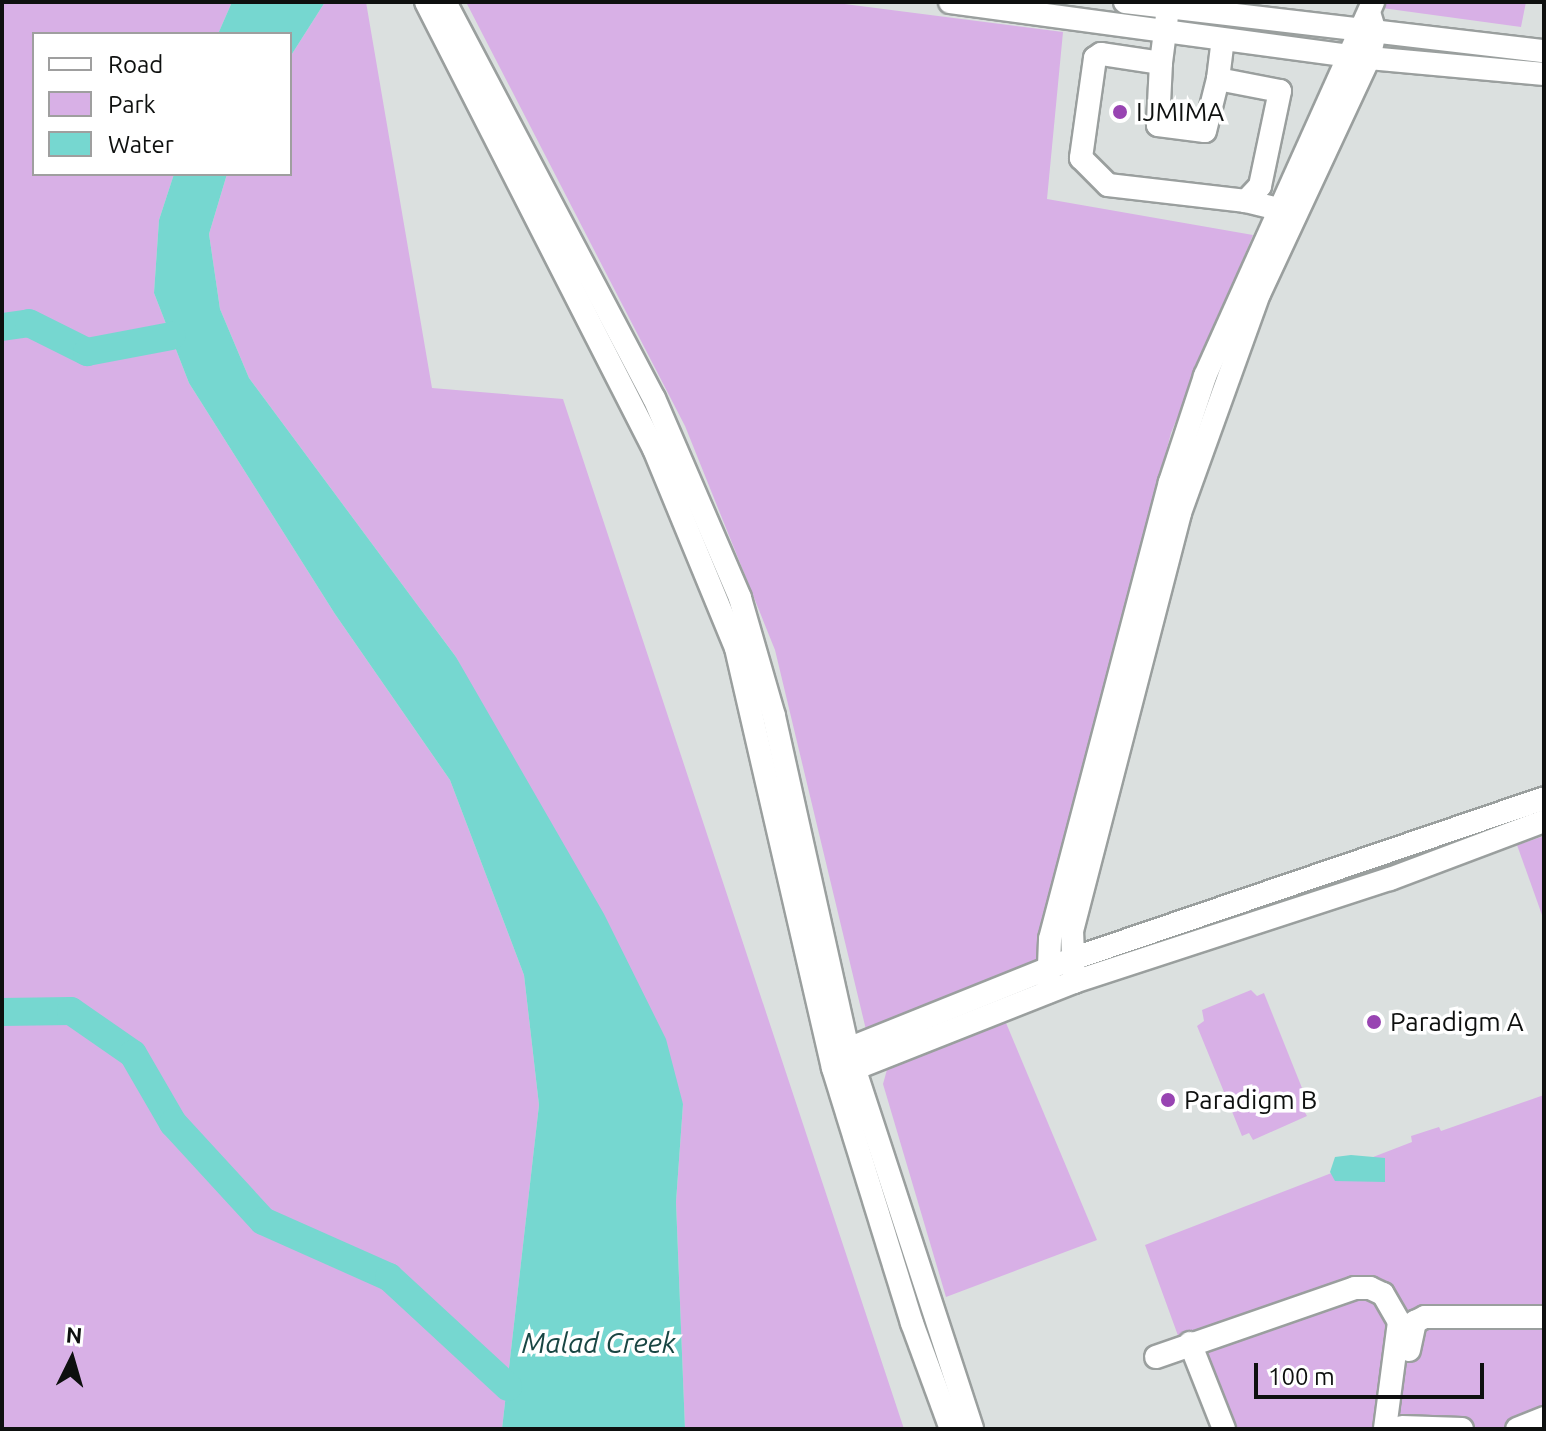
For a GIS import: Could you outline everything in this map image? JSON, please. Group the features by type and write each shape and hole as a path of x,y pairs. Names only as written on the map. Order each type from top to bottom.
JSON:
{"street":[{"path":"426,2 654,449 736,648 912,1323 951,1429"},
{"path":"445,2 654,398 740,598 771,703 845,1062 972,1429"},
{"path":"950,2 1358,57 1544,74"},
{"path":"1125,2 1168,8 1369,20 1544,51"},
{"path":"1168,8 1158,125 1205,131 1218,79 1223,40"},
{"path":"1048,992 1050,939 1188,460 1259,294 1288,210 1358,57 1369,20"},
{"path":"1161,63 1101,54 1095,58 1081,158 1108,185 1246,201 1288,210"},
{"path":"1218,79 1274,86 1280,91 1260,186 1246,201"},
{"path":"1073,970 1072,931 1188,460"},
{"path":"845,1062 1048,992 1073,970 1544,798"},
{"path":"1490,816 1500,837"},
{"path":"845,1062 1048,968 1073,970 1390,879 1544,821"},
{"path":"1156,1357 1355,1288 1370,1288 1388,1300 1399,1322 1396,1428"},
{"path":"1396,1428 1415,1322 1425,1317 1544,1317"},
{"path":"1190,1343 1224,1429"},
{"path":"1517,1429 1544,1418"},
{"path":"1396,1428 1462,1429"}],"green space":[{"path":"2,2 232,2 219,32 32,32 32,176 173,176 159,220 154,293 189,383 335,614 450,780 524,975 539,1105 502,1429 2,1429"},
{"path":"325,2 366,2 432,388 563,399 904,1429 685,1429 676,1202 683,1104 456,657 249,378 220,309 209,234 226,176 292,176 292,54"},
{"path":"466,2 829,2 1063,32 1047,199 1253,235 1171,433 1035,964 867,1034 775,650 685,426"},
{"path":"1384,2 1526,2 1521,27 1382,8"},
{"path":"1544,836 1544,914 1542,915 1517,845"},
{"path":"1251,990 1257,996 1264,993 1306,1098 1300,1104 1307,1116 1253,1140 1249,1133 1242,1136 1197,1026 1204,1021 1202,1010"},
{"path":"1004,1018 1097,1240 946,1297 883,1084 888,1066"},
{"path":"1544,1095 1544,1429 1212,1429 1145,1245 1412,1142 1411,1136 1439,1127 1441,1131"}],"water":[{"path":"232,2 325,2 292,54 292,32 219,32"},
{"name":"Malad Creek","path":"173,176 226,176 209,234 220,309 249,378 456,657 604,914 666,1039 683,1104 676,1202 685,1429 502,1429 539,1105 524,975 450,780 335,614 189,383 154,293 159,220"},
{"path":"1335,1157 1385,1158 1385,1182 1335,1181 1330,1172"}],"waterway":[{"path":"2,327 29,323 87,352 171,336"},
{"path":"2,1012 71,1011 133,1054 173,1123 263,1221 389,1277 508,1387"}],"place":[{"name":"IJMIMA","path":"1120,112"},
{"name":"Paradigm A","path":"1374,1022"},
{"name":"Paradigm B","path":"1168,1100"}]}
